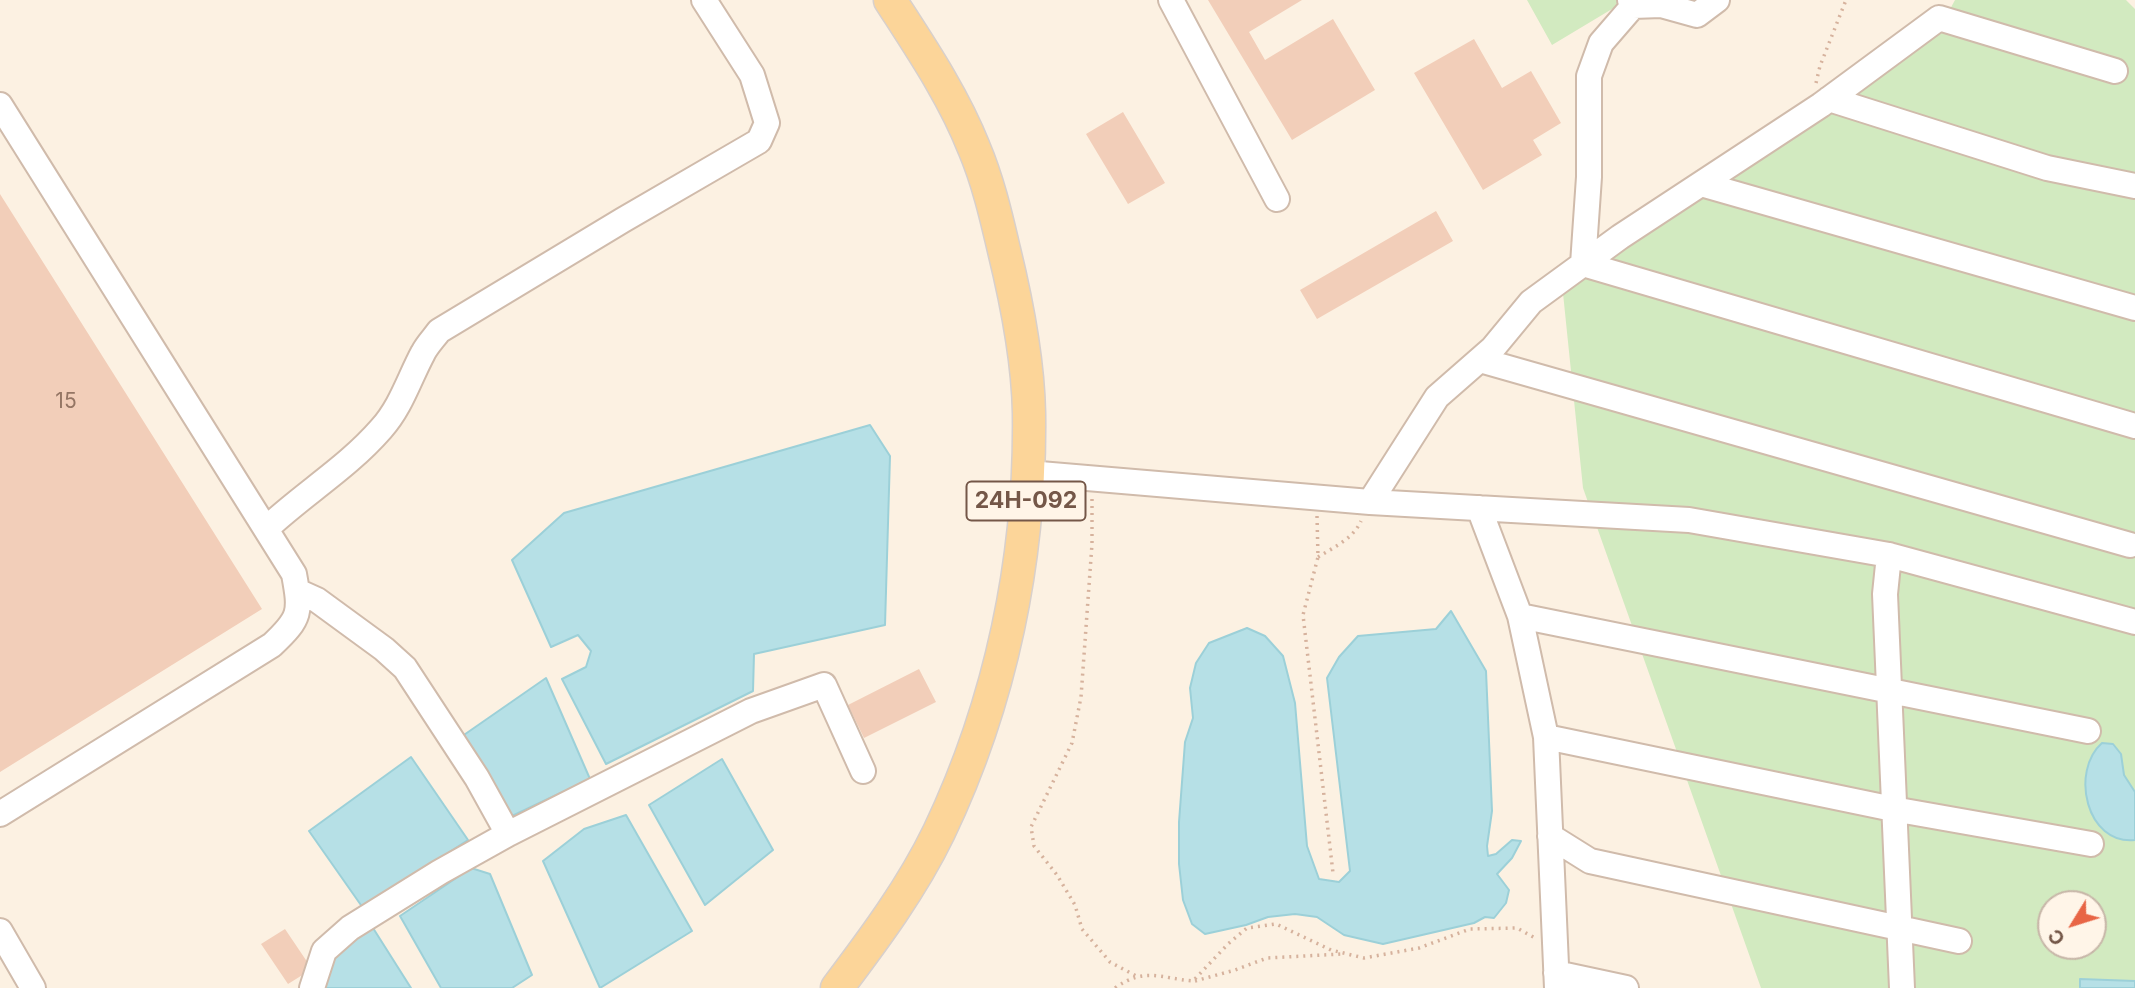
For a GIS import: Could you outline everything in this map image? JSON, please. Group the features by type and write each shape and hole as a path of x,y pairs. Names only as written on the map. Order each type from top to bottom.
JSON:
{"main road":[{"name":"24Н-092","path":"837,988 905,891 938,833 966,768 989,702 1011,621 1023,545 1028,473 1029,411 1023,346 1013,286 995,211 975,149 950,93 890,0"}],"street":[{"path":"266,529 293,504 345,466 383,427 404,396 424,352 439,331 623,219 759,141 767,123 752,75 704,0"},
{"path":"1171,0 1277,199"},
{"path":"1583,264 1589,177 1589,76 1601,43 1631,3 1661,5 1698,15 1717,0"},
{"path":"1370,502 1437,397 1493,348 1531,302 1583,264 1819,106 1939,19 2115,72"},
{"path":"0,105 294,574 300,606 291,628 272,645 0,814"},
{"path":"1819,106 2047,168 2135,186"},
{"path":"1701,184 2135,308"},
{"path":"1583,264 2135,426"},
{"path":"1480,360 2130,545"},
{"path":"1028,473 1370,502 1689,520 1889,555 2135,622"},
{"path":"1479,508 1520,616 1546,737 1556,974 1626,988"},
{"path":"1889,555 1885,594 1902,988"},
{"path":"297,591 328,608 405,668 477,778 509,834"},
{"path":"1520,616 2088,731"},
{"path":"312,988 324,951 350,928 440,872 509,834 751,710 824,685 863,771"},
{"path":"1546,737 1893,809 2091,844"},
{"path":"1550,836 1590,861 1959,941"},
{"path":"0,932 33,988"}],"path":[{"path":"1819,106 1820,66 1846,0"},
{"path":"1089,478 1093,489 1092,544 1081,697 1072,743 1031,827 1034,846 1057,875 1075,905 1082,929 1110,962 1138,976"},
{"path":"1313,497 1317,519 1318,557 1303,615 1334,873"},
{"path":"1318,557 1345,541 1358,528 1370,502"},
{"path":"1193,981 1247,928 1276,924 1331,950 1364,958 1419,948 1470,929 1517,928 1540,941 1556,974"},
{"path":"1115,988 1129,978 1138,976 1193,981 1267,958 1348,954"}],"green space":[{"path":"1527,0 1627,0 1552,45"},
{"path":"1955,0 2126,0 2135,9 2135,988 1761,988 1583,488 1560,264 1942,24"}],"water":[{"path":"870,425 890,456 885,625 754,654 753,691 606,764 562,679 586,667 591,651 578,635 551,647 512,560 564,513"},
{"path":"1451,611 1486,671 1492,811 1488,856 1496,854 1512,840 1521,841 1512,858 1497,874 1509,890 1506,903 1494,918 1485,917 1474,923 1383,944 1344,935 1317,917 1295,914 1268,917 1205,934 1192,924 1183,900 1179,864 1179,822 1185,742 1193,718 1190,688 1196,663 1209,643 1247,628 1265,636 1283,656 1295,703 1307,846 1319,879 1339,882 1350,871 1327,678 1339,657 1358,636 1436,629"},
{"path":"546,678 590,779 493,825 448,746"},
{"path":"2102,743 2113,744 2121,754 2124,775 2135,792 2135,840 2118,838 2105,831 2088,804 2085,787 2087,771 2092,755"},
{"path":"411,757 468,840 363,908 309,831"},
{"path":"722,759 773,850 705,905 649,805"},
{"path":"626,815 692,931 600,988 543,861 584,829"},
{"path":"471,868 490,874 532,975 512,988 441,988 400,916"},
{"path":"373,928 411,988 304,988 312,968"},
{"path":"2080,979 2135,981 2135,988 2080,988"}],"building":[{"path":"1208,0 1302,0 1249,32 1265,60 1333,19 1375,90 1292,140"},
{"path":"1474,39 1502,88 1531,71 1561,123 1533,140 1542,155 1483,190 1414,73"},
{"path":"1123,112 1165,183 1128,204 1086,134"},
{"path":"0,194 262,609 0,772"},
{"path":"1436,211 1453,241 1317,319 1300,290"},
{"path":"919,669 936,702 864,738 848,705"},
{"path":"285,929 312,969 288,984 261,944"}]}
